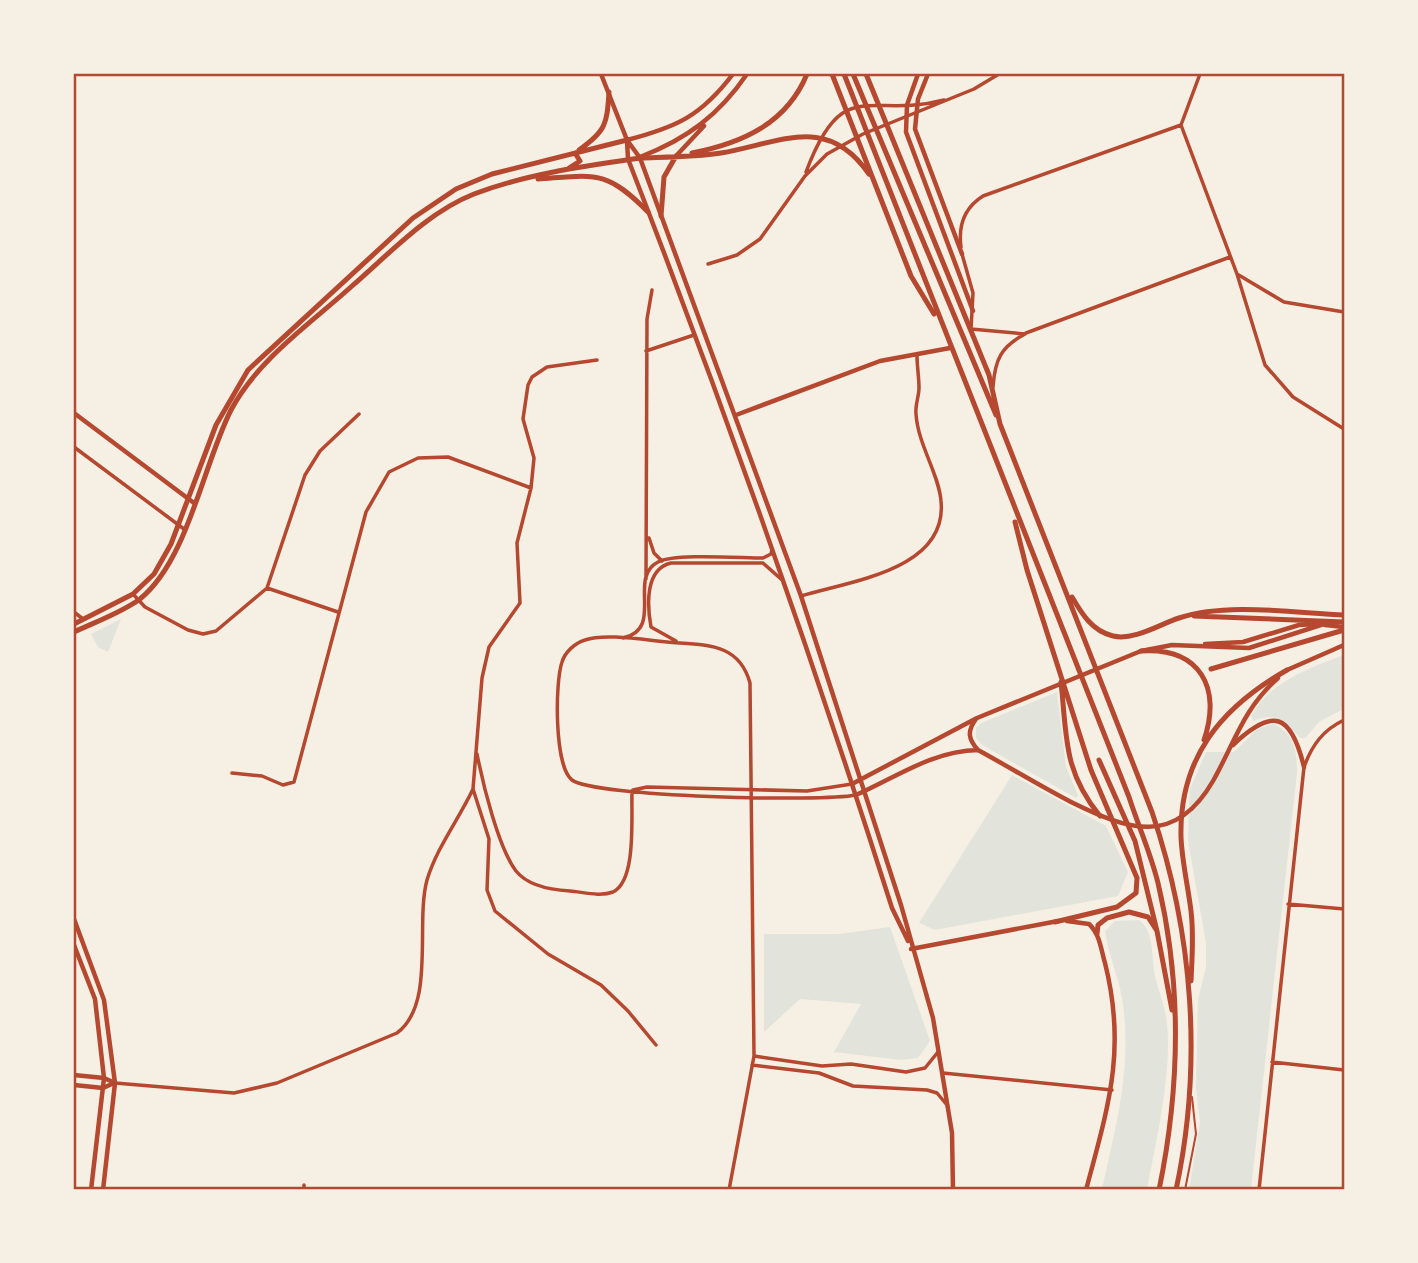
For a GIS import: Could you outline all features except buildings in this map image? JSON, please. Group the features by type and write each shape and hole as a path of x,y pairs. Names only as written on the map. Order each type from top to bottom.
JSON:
{"main road":[{"path":"601,74 627,140 640,158 736,415 801,596 866,790 930,1006 954,1153 953,1189"},
{"path":"74,632 137,601 168,565 224,407 248,370 407,223 440,198 472,182 669,129 686,121 718,93 733,74"},
{"path":"661,216 664,177 676,156 747,74"},
{"path":"676,156 737,141 768,125 786,111 807,74"},
{"path":"832,74 911,276 941,325"},
{"path":"844,74 1129,797 1157,881 1170,943 1177,1027 1170,1129 1159,1189"},
{"path":"853,74 1065,586 1167,859 1180,915 1191,1002"},
{"path":"866,74 971,329 993,389 1000,424"},
{"path":"918,74 906,105 906,132 973,311"},
{"path":"928,74 918,99 915,129 962,254"},
{"path":"575,153 601,132 607,116 609,92"},
{"path":"640,158 687,136 711,118"},
{"path":"191,501 231,411 267,361 431,219 476,193 562,171 628,159 723,153 772,141 810,136 839,144 852,152 875,183"},
{"path":"627,140 628,159 696,334 772,547 892,908 911,949"},
{"path":"562,171 580,161 575,153"},
{"path":"518,181 599,176 621,186 648,212"},
{"path":"736,415 880,361 950,348"},
{"path":"74,413 191,501"},
{"path":"911,949 1055,922 1126,903 1133,898 1138,886 1133,865 1091,770 1027,570 1012,505"},
{"path":"74,624 133,594 162,562 181,527"},
{"path":"1065,586 1091,625 1116,637 1130,636 1185,616 1227,611 1345,623"},
{"path":"1185,616 1345,623"},
{"path":"852,784 976,718 1141,651 1255,639 1299,625 1345,623"},
{"path":"1187,645 1249,648 1345,623"},
{"path":"1211,669 1345,623"},
{"path":"1202,747 1244,697 1287,670 1345,645"},
{"path":"1141,651 1174,654 1192,664 1204,678 1211,707 1202,747 1187,786 1181,825 1192,928 1191,1083 1176,1189"},
{"path":"1059,669 1070,765 1076,783 1103,818"},
{"path":"856,795 927,760 960,750 978,750 1103,818 1136,828 1153,828 1180,819 1199,802 1230,748 1242,719 1258,696 1287,670"},
{"path":"976,718 969,736 978,750"},
{"path":"1230,748 1258,723 1272,720 1287,727 1295,736 1304,767"},
{"path":"1099,760 1135,841 1157,931 1163,975 1177,1027"},
{"path":"1086,1189 1112,1090 1116,1048 1115,1023 1097,934 1101,921 1129,912 1148,916 1157,931"},
{"path":"74,919 104,1000 115,1083 103,1189"},
{"path":"1055,922 1084,922 1097,934"},
{"path":"74,945 95,999 104,1077 91,1189"},
{"path":"74,1075 104,1077 115,1083"},
{"path":"74,1085 103,1088 115,1083"}],"street":[{"path":"708,264 737,255 760,239 805,176 827,154 863,134 956,97 999,74"},
{"path":"1200,74 1181,125 1237,274 1261,354 1272,376 1293,397 1345,429"},
{"path":"805,176 824,130 850,109 875,104 936,103 956,97"},
{"path":"1026,334 971,329 971,282 962,254 962,220 970,206 983,196 1181,125"},
{"path":"993,389 996,362 1002,350 1026,334 1230,257"},
{"path":"1237,274 1284,302 1345,312"},
{"path":"616,639 631,636 643,626 648,526 646,351 652,290"},
{"path":"646,351 696,334"},
{"path":"801,596 902,566 925,549 936,535 942,499 925,454 916,413 919,388 916,356"},
{"path":"115,1083 234,1093 277,1083 397,1033 408,1025 415,1013 419,995 422,921 427,881 439,849 459,819 473,789 482,677 489,648 520,603 517,543 531,488 534,458 523,419 528,385 532,377 547,367 597,360"},
{"path":"133,594 137,601 188,630 210,634 267,588 305,475 320,451 359,414"},
{"path":"74,447 181,527"},
{"path":"232,773 262,776 283,785 294,782 366,512 389,472 418,458 448,457 531,488"},
{"path":"648,526 651,548 660,561 763,563 784,583"},
{"path":"646,579 652,566 660,561 763,558 771,554 772,547"},
{"path":"671,563 656,570 651,579 650,621 654,631 681,643"},
{"path":"267,588 338,612"},
{"path":"74,612 83,620"},
{"path":"729,1189 754,1056 753,797 753,790 750,683 747,671 734,653 722,648 616,639 584,640 567,653 562,662 559,751 565,772 572,780 596,789 632,791 753,797 828,799 856,795"},
{"path":"1259,1189 1304,767 1321,736 1345,720"},
{"path":"476,746 482,784 510,862 526,880 553,890 609,893 622,885 629,872 632,791"},
{"path":"632,791 647,787 807,791 852,784"},
{"path":"473,789 489,839 487,890 495,911 548,954 601,985 628,1011 656,1045"},
{"path":"1288,904 1345,909"},
{"path":"754,1056 822,1066 851,1064 906,1072 925,1068 939,1051"},
{"path":"1272,1062 1345,1070"},
{"path":"752,1065 819,1073 853,1086 927,1090 937,1093 947,1105"},
{"path":"943,1073 1112,1090"}],"lane":[{"path":"1185,1189 1196,1134 1191,1083"}],"shaded area":[{"path":"121,619 108,652 98,647 91,634"},
{"path":"1344,655 1344,709 1320,721 1305,738 1300,738 1280,720 1268,717 1254,721 1251,717 1267,695 1291,678"},
{"path":"1057,692 1066,767 1078,795 1076,798 982,745 976,738 976,728 981,723"},
{"path":"1274,724 1291,738 1297,773 1251,1189 1189,1190 1200,1122 1196,1087 1198,1000 1206,967 1206,943 1188,841 1190,789 1206,752 1234,752 1257,729"},
{"path":"1012,775 1106,826 1128,872 1118,896 935,930 919,923"},
{"path":"1139,920 1144,924 1149,936 1155,976 1166,1017 1168,1057 1163,1103 1147,1189 1102,1189 1121,1095 1125,1047 1122,998 1105,931 1115,921"},
{"path":"890,927 930,1041 918,1058 901,1060 834,1052 861,1004 800,999 764,1032 764,934 839,934"}]}
